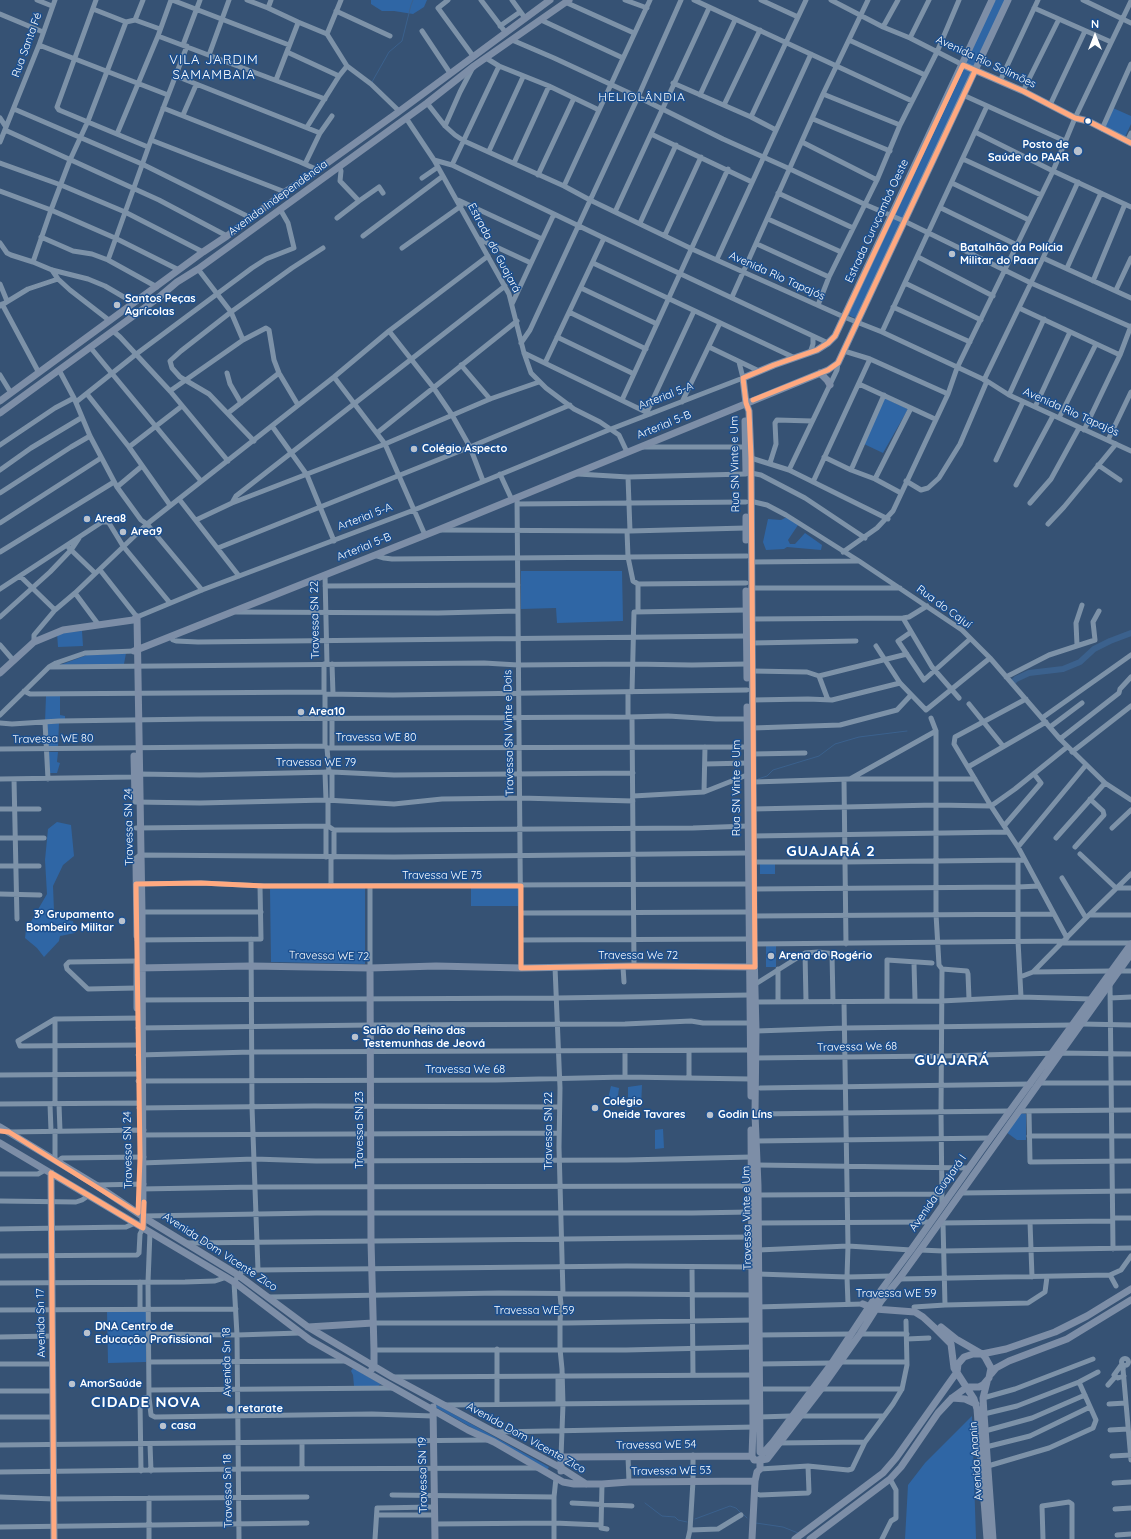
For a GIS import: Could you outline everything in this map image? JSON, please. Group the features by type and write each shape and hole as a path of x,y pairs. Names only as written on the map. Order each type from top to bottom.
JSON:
{"main road":[{"name":"Avenida Independência","path":"0,400 550,0"},
{"name":"Estrada Curuçambá Oeste","path":"743,378 817,350 828,343 835,336 963,65 992,0"},
{"path":"838,363 1008,0"},
{"name":"Avenida Independência","path":"0,413 158,298 177,282 198,269 428,103 474,66 567,1"},
{"path":"492,42 498,44 498,49"},
{"name":"Avenida Rio Solimões","path":"963,65 1023,91 1075,118 1088,121 1129,142"},
{"path":"305,179 311,187"},
{"name":"Arterial 5-B","path":"136,650 515,500 575,473 820,373 838,363"},
{"path":"820,373 830,385"},
{"path":"743,378 746,402"},
{"name":"Rua SN Vinte e Um","path":"746,402 745,446 749,462"},
{"name":"Rua SN Vinte e Um","path":"746,402 749,411 748,502 751,562 749,572"},
{"name":"Rua SN Vinte e Um","path":"748,502 746,528 752,643 751,749 747,775 748,854 751,887 751,989"},
{"name":"Rua SN Vinte e Um","path":"749,586 746,610 750,622 747,636 747,690 748,719 751,732"},
{"name":"Arterial 5-A","path":"0,673 34,642 63,630 135,619"},
{"name":"Travessa SN 24","path":"135,619 139,966 142,1000 140,1018"},
{"name":"Rua SN Vinte e Um","path":"750,763 753,782 754,862 751,887"},
{"name":"Avenida Guajará I","path":"757,1457 767,1459 791,1416 832,1363 942,1205 1031,1084 1131,943"},
{"name":"Avenida Guajará I","path":"776,1443 821,1389 860,1334 871,1306 899,1279 941,1223 960,1193 1131,954"},
{"name":"Travessa SN 24","path":"139,966 137,988 140,1018 142,1160 141,1215 146,1230"},
{"name":"Travessa WE 72","path":"139,966 370,968 436,966 521,968"},
{"name":"Travessa We 72","path":"521,968 634,966 752,967"},
{"name":"Travessa SN 23","path":"370,968 372,1161 371,1241 374,1366"},
{"name":"Travessa Vinte e Um","path":"751,989 755,1002 756,1031 753,1039"},
{"name":"Travessa Vinte e Um","path":"751,989 750,1023 753,1039 751,1158 752,1267 759,1364 759,1417 756,1427"},
{"name":"Travessa Vinte e Um","path":"752,1074 758,1195 758,1274 755,1294"},
{"name":"Avenida Dom Vicente Zico","path":"0,1127 96,1185 141,1215 238,1275 270,1297 308,1327 392,1377 561,1468 586,1484"},
{"path":"0,1131 9,1132"},
{"name":"Avenida Dom Vicente Zico","path":"0,1143 227,1277 300,1333 394,1388 433,1413 490,1440 556,1478 567,1483 586,1484"},
{"name":"Avenida Sn 17","path":"48,1172 51,1201 52,1255 54,1539"},
{"path":"113,1211 122,1208 121,1201"},
{"name":"Travessa SN 24","path":"135,1223 141,1215"},
{"path":"797,1537 883,1473 896,1458 958,1374 958,1364 964,1357 973,1354 983,1356 1020,1345 1065,1328 1131,1289"},
{"path":"810,1539 890,1479 901,1467 938,1413 966,1386 978,1387 987,1382 991,1371 996,1368 1009,1361 1067,1339 1131,1300"},
{"path":"871,1306 915,1312 923,1317 951,1344 954,1368 966,1386"},
{"name":"Travessa WE 59","path":"871,1306 914,1307"},
{"path":"914,1307 926,1313 956,1339 983,1356 991,1371"},
{"name":"Travessa Vinte e Um","path":"756,1320 752,1347 753,1402 757,1457"},
{"name":"Travessa WE 59","path":"308,1327 374,1323"},
{"path":"369,1374 374,1366"},
{"name":"Avenida Ananin","path":"987,1382 984,1398 984,1414 993,1539"},
{"name":"Avenida Ananin","path":"966,1386 976,1404 978,1414 987,1539"},
{"path":"952,1398 964,1398 976,1404"},
{"path":"433,1413 434,1399"},
{"name":"Travessa SN 19","path":"433,1413 433,1494 435,1539"},
{"name":"Travessa WE 54","path":"561,1457 693,1455 757,1457"},
{"name":"Travessa SN 22","path":"556,1478 561,1473 561,1457"},
{"path":"752,1539 755,1481 758,1471 755,1468 757,1457"},
{"name":"Travessa WE 53","path":"586,1484 629,1482 755,1481"}],"street":[{"path":"37,0 52,6"},
{"name":"Rua Santa Fé","path":"0,142 39,45 55,0"},
{"path":"96,0 57,105 59,110 88,121 148,148"},
{"path":"135,20 143,0"},
{"path":"117,134 158,36 171,0 222,18 289,45"},
{"path":"108,260 142,164 176,76 200,0"},
{"path":"209,55 229,0"},
{"path":"247,0 327,34 347,66 371,84 399,111"},
{"path":"268,8 271,0"},
{"path":"327,34 341,0"},
{"path":"448,0 438,8 473,56"},
{"path":"481,0 506,33"},
{"path":"512,0 526,18"},
{"path":"625,0 647,8"},
{"path":"564,186 650,0"},
{"path":"521,343 530,330 638,97 681,0"},
{"path":"694,0 912,101"},
{"path":"761,0 798,17"},
{"path":"752,117 806,0"},
{"name":"Avenida Rio Solimões","path":"831,0 838,2 860,15 963,65"},
{"path":"732,297 823,94 868,0"},
{"path":"884,27 898,0"},
{"path":"910,38 929,0"},
{"path":"818,305 829,277 877,180 900,125 937,52 959,0"},
{"path":"1000,81 1038,0"},
{"path":"1083,0 1131,24"},
{"path":"567,1 634,33"},
{"path":"843,552 865,538 888,519 893,511 948,394 957,368 1053,171 1075,118 1131,1"},
{"path":"615,212 661,109 709,8"},
{"path":"1034,8 1085,32 1111,42"},
{"path":"93,9 126,22 135,20 160,29"},
{"path":"336,11 390,36"},
{"path":"500,26 520,12"},
{"path":"0,14 43,32"},
{"path":"1023,91 1059,19"},
{"path":"541,20 623,58"},
{"path":"700,95 735,20"},
{"path":"33,262 70,160 88,121 126,22"},
{"path":"276,80 298,22"},
{"path":"724,105 760,30"},
{"path":"422,31 450,73"},
{"path":"1050,105 1085,32"},
{"path":"158,36 325,99"},
{"path":"512,40 611,84 723,139 864,204 905,221 1005,271 1131,327 1120,355 1082,429 1051,479 1030,503"},
{"path":"849,40 925,75"},
{"path":"39,45 168,95"},
{"path":"287,52 339,76"},
{"path":"717,259 811,54"},
{"path":"486,58 499,66 523,77 549,86 599,110"},
{"path":"1102,129 1131,64"},
{"path":"307,127 339,76 347,66"},
{"path":"445,126 460,92 474,66"},
{"path":"452,165 499,66"},
{"path":"176,76 320,133"},
{"path":"489,151 523,77"},
{"path":"673,84 752,117 776,130"},
{"path":"184,115 196,85"},
{"path":"514,163 549,86"},
{"path":"823,94 900,125"},
{"path":"963,95 1065,141"},
{"path":"538,175 574,98"},
{"name":"Avenida Rio Tapajós","path":"428,103 445,126 464,141 489,151 615,212 844,318 882,332 985,381 1023,402 1131,451"},
{"path":"882,332 941,208 987,106"},
{"path":"14,108 142,164 251,218"},
{"path":"163,108 184,115 318,170"},
{"path":"305,164 320,133 332,116"},
{"path":"0,118 5,128 70,160 159,200 227,236"},
{"name":"Estrada do Guajará","path":"406,118 434,160 505,286 512,304 521,343 531,373 539,382 570,405 611,429"},
{"path":"813,119 890,151"},
{"path":"975,132 1053,171 1131,207"},
{"path":"1129,142 1131,133"},
{"path":"651,134 728,169 752,182"},
{"path":"151,140 285,192"},
{"path":"802,142 877,180"},
{"path":"640,223 676,145"},
{"path":"665,235 702,157"},
{"path":"963,159 1041,196"},
{"path":"434,160 452,165 578,226 828,343"},
{"path":"0,162 126,212 203,252"},
{"path":"339,166 341,171 340,181 360,201"},
{"path":"422,178 438,167"},
{"path":"622,400 728,169"},
{"path":"362,236 443,176"},
{"path":"952,182 1029,220"},
{"path":"906,481 921,490 928,488 940,478 960,444 985,381 1044,258 1078,182"},
{"path":"337,218 379,187 383,193"},
{"path":"0,191 51,210 115,238 179,270"},
{"path":"778,193 853,228"},
{"path":"1067,268 1101,193"},
{"path":"457,200 542,239"},
{"path":"1093,281 1125,204"},
{"path":"402,248 461,206"},
{"path":"941,208 1017,245"},
{"path":"0,445 55,408 88,394 135,355 262,261 294,248 288,223 280,209"},
{"path":"512,304 554,214"},
{"path":"768,219 841,252"},
{"path":"41,237 73,251 92,254 108,260 157,287"},
{"path":"545,363 604,238"},
{"path":"479,239 531,263"},
{"path":"0,243 7,252 52,270 88,279 105,286 134,303"},
{"path":"756,244 829,277"},
{"path":"254,441 209,394 180,377 170,364 172,358 231,312 292,268 323,248"},
{"path":"34,642 34,635 55,610 98,572 147,524 254,441 389,331 488,256"},
{"path":"918,257 993,296"},
{"path":"1044,258 1131,298"},
{"path":"1116,290 1131,258"},
{"path":"593,263 795,358"},
{"path":"198,269 231,312 243,340"},
{"path":"52,270 58,279 70,290 110,320"},
{"path":"39,372 1,305 28,289 58,279"},
{"path":"905,283 981,320"},
{"path":"0,286 7,301"},
{"path":"232,503 236,496 505,286"},
{"path":"581,288 658,324"},
{"path":"893,307 970,342"},
{"path":"1019,308 1120,355"},
{"path":"524,353 648,413 694,311"},
{"path":"569,312 646,349"},
{"path":"1009,395 1044,320"},
{"path":"377,433 517,321"},
{"path":"682,402 720,323"},
{"path":"170,391 243,340 264,329 268,329 274,360 279,373 298,405"},
{"path":"113,331 170,391 228,461"},
{"path":"389,331 433,387 452,415 470,447 483,481"},
{"path":"1035,407 1070,332"},
{"path":"810,353 813,344 813,336"},
{"path":"557,337 634,374"},
{"path":"1060,418 1096,344"},
{"path":"90,347 201,481"},
{"path":"709,347 759,371"},
{"path":"844,351 870,359 948,394"},
{"path":"813,482 870,359"},
{"path":"739,362 743,378"},
{"path":"789,470 837,370 838,363"},
{"path":"461,365 490,400"},
{"path":"59,370 75,400 81,418 115,485 141,520 147,524 202,590"},
{"path":"227,372 230,384 241,403"},
{"path":"228,413 279,373"},
{"path":"0,375 11,393"},
{"path":"334,377 385,444 425,535"},
{"name":"Arterial 5-A","path":"135,619 202,590 414,510 648,413 682,402 743,378"},
{"path":"196,520 232,503 307,475 452,415 539,382"},
{"path":"858,384 935,419"},
{"path":"1108,440 1131,392"},
{"path":"88,394 129,447 170,505"},
{"path":"851,470 884,395"},
{"path":"996,460 1023,402"},
{"path":"218,548 400,476 570,405"},
{"path":"129,447 182,406"},
{"path":"875,479 911,408"},
{"path":"1016,485 1053,416"},
{"path":"0,470 31,448 81,418"},
{"path":"770,463 776,444 775,423 777,420 812,421"},
{"path":"272,426 307,475 321,506 334,541"},
{"path":"611,429 619,435 627,452"},
{"path":"0,493 90,436"},
{"path":"1048,524 1116,444"},
{"path":"639,447 745,446"},
{"path":"824,457 851,470 875,479 901,493"},
{"path":"0,523 101,458"},
{"path":"749,462 770,463 789,470 888,519"},
{"path":"1098,465 1120,480"},
{"path":"0,552 115,485 142,466"},
{"path":"575,473 628,477 761,475 805,498 865,538"},
{"path":"500,474 515,500"},
{"path":"628,477 628,557 633,582 638,584 900,588"},
{"path":"179,499 239,576"},
{"name":"Rua do Cajuí","path":"515,500 629,503 748,502 767,505 786,515 859,561 962,630 990,658 1067,747 1105,783 1131,800"},
{"name":"Travessa SN Vinte e Dois","path":"515,500 519,640 518,774 520,798 521,968"},
{"path":"0,589 102,522 107,522 123,546 170,603"},
{"path":"438,530 628,531 746,528"},
{"path":"0,617 50,572 71,550 81,536"},
{"path":"67,546 98,572 135,619"},
{"path":"374,555 392,559 747,556"},
{"path":"751,562 859,561"},
{"name":"Travessa SN 22","path":"325,575 328,664"},
{"path":"20,576 55,610"},
{"path":"638,584 638,612"},
{"path":"325,586 518,585"},
{"path":"75,593 98,624"},
{"path":"1077,645 1076,623 1082,605"},
{"path":"750,622 903,618 909,617 927,606"},
{"path":"634,966 634,747 630,717 633,613 746,610"},
{"path":"231,612 438,613 518,611"},
{"path":"1006,677 1044,657 1095,640 1093,622 1099,611"},
{"path":"903,618 935,671 959,698"},
{"path":"911,632 898,641 924,680 970,639"},
{"path":"171,637 176,641 192,642 519,640 747,636"},
{"path":"752,643 856,641"},
{"path":"0,645 13,660"},
{"path":"876,646 900,683 925,710 990,658"},
{"name":"Arterial 5-B","path":"0,715 49,667 66,658 86,652 136,650"},
{"path":"752,671 807,672 819,676 907,654"},
{"path":"968,767 1044,720 1131,655"},
{"path":"49,667 484,663 518,665 632,664 692,666 747,664"},
{"path":"328,664 325,693 325,719 329,772 327,827 331,886"},
{"path":"328,664 333,694"},
{"path":"819,676 828,700"},
{"path":"1060,739 1119,692 1130,678"},
{"path":"752,700 828,700 900,683"},
{"path":"24,691 30,694 479,694 747,690"},
{"path":"751,732 835,726 859,721 897,710 911,695"},
{"path":"1021,997 1018,941 1018,887 1021,860 1018,847 991,806 955,746 955,737 1026,699"},
{"path":"1050,727 1082,703"},
{"path":"969,704 1004,746"},
{"path":"1072,752 1131,706"},
{"path":"0,723 12,724 137,720 668,716 748,719"},
{"path":"931,718 936,731 936,914 939,965 942,969 942,1205"},
{"path":"328,747 332,719"},
{"path":"45,722 48,778"},
{"path":"846,780 936,731"},
{"path":"704,792 705,746"},
{"name":"Travessa WE 80","path":"0,749 136,747 518,748 705,746 805,753"},
{"path":"753,809 936,805 991,806 1067,747"},
{"path":"704,764 750,763"},
{"path":"1018,847 1086,765"},
{"name":"Travessa WE 79","path":"0,779 329,772 394,775 633,773"},
{"path":"1004,826 1041,783 1034,774"},
{"path":"137,802 200,803 329,800 394,804 453,799 633,798 704,792 747,775"},
{"path":"14,779 17,919"},
{"path":"753,782 975,779"},
{"path":"846,780 844,808 846,944"},
{"path":"1056,838 1105,783"},
{"path":"1075,847 1104,815 1103,811 1090,799"},
{"path":"0,809 39,809"},
{"path":"1112,828 1131,810"},
{"path":"138,828 327,827 334,830 693,828 748,826"},
{"path":"330,857 334,830"},
{"path":"753,836 1008,832"},
{"path":"0,838 44,838"},
{"path":"138,856 330,857 748,854"},
{"path":"1080,854 1116,888 1131,888"},
{"path":"754,862 1021,860"},
{"path":"1021,860 1040,886 1054,914 1064,941"},
{"path":"0,866 39,866"},
{"path":"1020,978 1033,972 1131,874"},
{"path":"1062,878 1087,917"},
{"name":"Travessa WE 75","path":"139,884 201,883 260,886 634,885 845,889 1040,886"},
{"path":"139,940 261,939 260,886"},
{"name":"Travessa SN 23","path":"370,886 370,968"},
{"path":"0,894 40,895"},
{"path":"139,912 261,912"},
{"path":"521,913 634,912 845,915 1054,914"},
{"path":"1087,917 1131,914"},
{"path":"251,939 252,1107 258,1270"},
{"path":"521,940 751,941 846,944 1018,941 1131,943"},
{"path":"142,1000 557,998 751,989 778,969 805,953 814,952 859,957"},
{"path":"805,953 806,1001"},
{"path":"832,954 833,1002"},
{"path":"887,1000 887,960 932,963"},
{"name":"Travessa WE 72","path":"137,988 88,989 67,969 66,965 69,962 139,966"},
{"path":"914,962 915,1000"},
{"name":"Travessa SN 22","path":"555,967 558,1024 559,1160 561,1186 562,1267 560,1322 561,1457"},
{"path":"623,967 624,982"},
{"path":"778,969 778,1002"},
{"path":"942,969 965,970 968,974 969,999"},
{"path":"1033,972 1111,971"},
{"path":"1120,971 1131,971"},
{"path":"1110,985 1113,1249"},
{"path":"755,1002 844,1002 887,1000 942,1001 969,999 995,1000 1021,997 1091,999"},
{"path":"1110,998 1131,998"},
{"path":"844,1002 846,1057 845,1112 848,1304"},
{"path":"140,1018 55,1019 18,1041 20,1046 140,1045"},
{"path":"55,1019 54,1104 56,1161 62,1158 142,1160 254,1159 316,1161 751,1158"},
{"path":"140,1028 625,1024 691,1021 703,1023 750,1023"},
{"path":"1082,1024 1131,1025"},
{"path":"756,1031 845,1028 1073,1025"},
{"name":"Travessa We 68","path":"140,1055 252,1052 558,1051 690,1051 846,1057 1052,1053 1131,1054"},
{"path":"625,1051 625,1077"},
{"path":"689,1078 690,1051"},
{"path":"0,1075 54,1074 252,1080 371,1080"},
{"path":"559,1078 689,1078 752,1074"},
{"name":"Travessa We 68","path":"371,1080 559,1078"},
{"path":"1040,1083 1131,1082"},
{"path":"760,1088 1031,1084"},
{"path":"0,1104 252,1107 559,1107"},
{"path":"54,1104 55,1131"},
{"path":"1019,1111 1131,1110"},
{"path":"755,1114 1010,1111"},
{"path":"1029,1111 1030,1162 1131,1161"},
{"path":"9,1132 55,1131 253,1134 559,1133"},
{"path":"1029,1136 1131,1136"},
{"path":"756,1141 942,1140 991,1138"},
{"path":"757,1165 846,1165 969,1168"},
{"path":"0,1174 38,1174 48,1172"},
{"path":"96,1185 255,1187 751,1186"},
{"path":"952,1193 1131,1190"},
{"path":"758,1195 942,1194"},
{"path":"0,1201 78,1202 88,1196"},
{"path":"141,1215 752,1212"},
{"path":"945,1305 941,1223 1030,1222 1131,1218"},
{"path":"758,1223 930,1222"},
{"path":"1030,1222 1032,1277"},
{"path":"0,1229 126,1227 135,1223"},
{"path":"0,1256 137,1255 139,1253 140,1234 146,1230"},
{"path":"146,1230 149,1308 149,1397 151,1415 155,1417 433,1413"},
{"path":"187,1243 561,1238 627,1240 752,1238"},
{"path":"758,1250 848,1246 911,1250"},
{"path":"920,1250 943,1251 1131,1248"},
{"path":"899,1279 1110,1275 1121,1270 1131,1256"},
{"path":"692,1267 693,1375"},
{"path":"234,1282 238,1275 244,1270 752,1267"},
{"path":"758,1274 847,1277 892,1276"},
{"path":"1110,1275 1116,1286"},
{"path":"0,1283 215,1281 227,1277"},
{"name":"Travessa WE 59","path":"914,1307 1028,1303 1045,1292 1047,1277"},
{"path":"140,1282 140,1308"},
{"name":"Avenida Sn 18","path":"234,1282 236,1309 237,1442"},
{"path":"270,1297 373,1295 755,1294"},
{"name":"Travessa WE 59","path":"755,1307 848,1304 871,1306"},
{"path":"0,1310 140,1308 236,1309"},
{"name":"Travessa WE 59","path":"374,1323 756,1320"},
{"path":"758,1471 808,1466 848,1470 852,1469 865,1442 902,1389 907,1362 906,1321"},
{"path":"149,1334 236,1335 300,1333"},
{"path":"758,1335 851,1334"},
{"path":"860,1334 929,1338"},
{"path":"0,1337 52,1336"},
{"path":"374,1350 693,1349 752,1347"},
{"path":"497,1349 497,1404"},
{"path":"984,1398 1015,1389 1093,1359"},
{"path":"149,1362 348,1361"},
{"path":"840,1362 907,1362"},
{"path":"759,1364 832,1363"},
{"path":"0,1364 53,1364"},
{"path":"1108,1385 1115,1377 1114,1373 1123,1365 1131,1460"},
{"path":"984,1414 1017,1406 1079,1382 1098,1372"},
{"path":"392,1377 753,1375"},
{"path":"1115,1377 1124,1376"},
{"path":"988,1466 1049,1448 1093,1428 1096,1420 1079,1382"},
{"path":"149,1390 394,1388"},
{"path":"759,1389 812,1389"},
{"path":"821,1389 902,1389"},
{"path":"0,1391 53,1391"},
{"path":"985,1431 1032,1418 1085,1395"},
{"path":"141,1470 140,1402 144,1398 149,1397"},
{"path":"443,1405 753,1402"},
{"path":"1109,1404 1126,1403"},
{"path":"986,1447 1035,1434 1090,1406"},
{"path":"759,1417 791,1416"},
{"path":"800,1416 884,1416"},
{"path":"0,1417 53,1417"},
{"path":"492,1432 756,1427"},
{"path":"1110,1430 1128,1429"},
{"path":"0,1445 490,1440"},
{"name":"Travessa Sn 18","path":"237,1442 238,1539"},
{"path":"302,1442 302,1470"},
{"path":"776,1443 865,1442"},
{"path":"150,1444 151,1471"},
{"path":"688,1539 690,1530 693,1481 693,1455"},
{"path":"1112,1456 1130,1455"},
{"path":"628,1457 629,1482"},
{"path":"754,1493 765,1496 802,1494 809,1492 808,1466"},
{"path":"0,1472 238,1469 302,1470 537,1468"},
{"path":"554,1539 554,1497 556,1478"},
{"path":"882,1539 891,1521 896,1518 896,1490 890,1479"},
{"path":"1114,1483 1131,1482"},
{"path":"602,1484 600,1524 601,1528 607,1529"},
{"path":"392,1495 433,1494 554,1497"},
{"path":"0,1497 54,1499 307,1497"},
{"path":"149,1539 150,1498"},
{"path":"572,1503 632,1506"},
{"path":"1043,1539 1041,1508 1044,1505 1071,1503 1072,1539"},
{"path":"375,1539 378,1515 376,1509 379,1507 434,1507"},
{"path":"1116,1509 1131,1508"},
{"path":"378,1515 434,1515"},
{"path":"690,1530 718,1529 741,1515"},
{"path":"0,1527 307,1523"},
{"path":"434,1524 600,1524"},
{"path":"1117,1535 1131,1534"}],"shaded area":[{"path":"371,0 427,0 424,7 413,14 382,11 371,4"},
{"path":"992,0 1007,0 856,318 852,317 849,315 847,310"},
{"path":"1113,108 1131,116 1131,124 1125,137 1104,128"},
{"path":"884,398 908,409 883,453 864,444"},
{"path":"787,517 798,525 788,540 790,544 795,544 805,533 822,545 821,550 787,547 784,549 766,550 763,542 768,519 781,520"},
{"path":"521,571 622,571 623,621 557,623 556,608 521,609"},
{"path":"82,631 83,646 58,647 57,633"},
{"path":"126,653 124,664 60,665 87,655"},
{"path":"60,695 60,715 65,716 65,720 45,722 46,696"},
{"path":"59,723 58,746 48,746 47,724"},
{"path":"48,752 58,752 57,762 60,763 57,773 48,773"},
{"path":"57,822 71,825 74,856 63,865 53,886 54,911 59,914 61,919 73,921 75,933 60,936 59,941 44,957 37,948 25,938 26,930 47,894 45,860 48,829"},
{"path":"760,864 775,864 775,874 760,874"},
{"path":"519,887 519,906 471,906 471,888"},
{"path":"365,888 365,964 271,962 270,889"},
{"name":"Arena do Rogério","path":"766,945 776,945 776,967 766,967"},
{"path":"642,1085 641,1107 628,1107 628,1087"},
{"path":"611,1086 619,1088 617,1104 607,1103"},
{"path":"1020,1113 1026,1114 1026,1140 1017,1140 1006,1132"},
{"path":"663,1129 664,1148 655,1149 655,1130"},
{"path":"107,1310 146,1310 146,1362 108,1363"},
{"path":"353,1368 381,1384 377,1387 354,1386 351,1371"},
{"path":"437,1405 549,1467 547,1470 437,1408 435,1406"},
{"path":"972,1416 976,1539 905,1539 908,1485 925,1463"}],"waterway":[{"path":"372,82 389,52 402,41 413,0"},
{"path":"1012,683 1016,679 1029,673 1063,669 1080,662 1094,649 1131,633"},
{"path":"758,779 767,776 773,770 819,756 835,744 859,737 907,731"},
{"path":"645,1503 662,1516 675,1517 678,1520 687,1522"},
{"path":"695,1519 730,1506 736,1508 741,1513"},
{"path":"744,1515 747,1518"},
{"path":"756,1523 783,1527 798,1533"}],"transit line":[{"path":"138,1213 140,1157 136,884 201,883 264,886 521,886 521,968 634,966 755,967 751,458 749,411 746,403 743,378 817,350 828,343 835,336 963,65 1023,91 1075,118 1088,121 1131,143"},
{"path":"753,400 828,370 838,363 975,71"},
{"path":"0,1131 9,1132 138,1213"},
{"path":"51,1173 143,1228 144,1202"},
{"path":"51,1173 54,1539"}],"place":[{"name":"Posto de Saúde do PAAR","path":"1078,151"},
{"name":"Batalhão da Polícia Militar do Paar","path":"952,254"},
{"name":"Santos Peças Agrícolas","path":"117,305"},
{"name":"Colégio Aspecto","path":"414,449"},
{"name":"Area8","path":"87,519"},
{"name":"Area9","path":"123,532"},
{"name":"Area10","path":"301,712"},
{"name":"3º Grupamento Bombeiro Militar","path":"122,921"},
{"name":"Arena do Rogério","path":"771,956"},
{"name":"Salão do Reino das Testemunhas de Jeová","path":"355,1037"},
{"name":"Colégio Oneide Tavares","path":"595,1108"},
{"name":"Godin Líns","path":"710,1115"},
{"name":"DNA Centro de Educação Profissional","path":"87,1333"},
{"name":"AmorSaúde","path":"72,1384"},
{"name":"retarate","path":"230,1409"},
{"name":"casa","path":"163,1426"}],"district":[{"name":"VILA JARDIM SAMAMBAIA","path":"214,68"},
{"name":"HELIOLÂNDIA","path":"642,97"},
{"name":"GUAJARÁ 2","path":"831,851"},
{"name":"GUAJARÁ","path":"952,1060"},
{"name":"CIDADE NOVA","path":"146,1402"}]}
